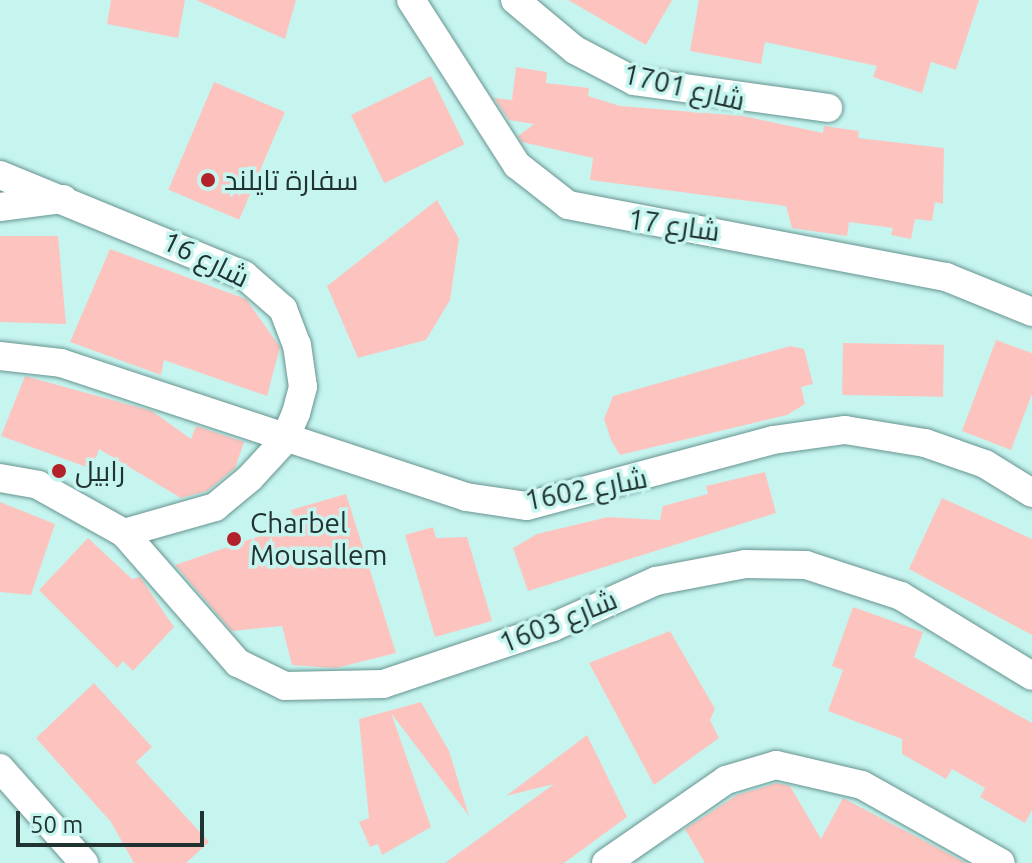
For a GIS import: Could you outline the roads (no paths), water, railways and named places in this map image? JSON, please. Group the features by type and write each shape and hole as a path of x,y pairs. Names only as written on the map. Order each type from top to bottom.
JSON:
{"street":[{"name":"شارع 17","path":"411,0 517,165 568,205 946,277 1032,312"},
{"name":"شارع 1701","path":"515,0 575,50 634,81 828,108"},
{"name":"شارع 16","path":"0,175 244,275 283,309 303,387 284,441 215,507 124,533"},
{"path":"0,207 64,199"},
{"name":"شارع 1602","path":"0,356 120,380 284,441 466,497 527,506 773,440 845,430 925,443 985,464 1032,493"},
{"path":"0,478 38,485 124,533"},
{"name":"شارع 1603","path":"124,533 238,663 297,688 346,690 414,676 656,581 745,564 806,565 901,596 1032,676"},
{"path":"606,863 726,780 776,765 862,785 1001,863"},
{"path":"0,768 84,863"}],"place":[{"name":"سفارة تايلند","path":"208,180"},
{"name":"رابيل","path":"59,471"},
{"name":"Charbel Mousallem","path":"234,539"}]}
